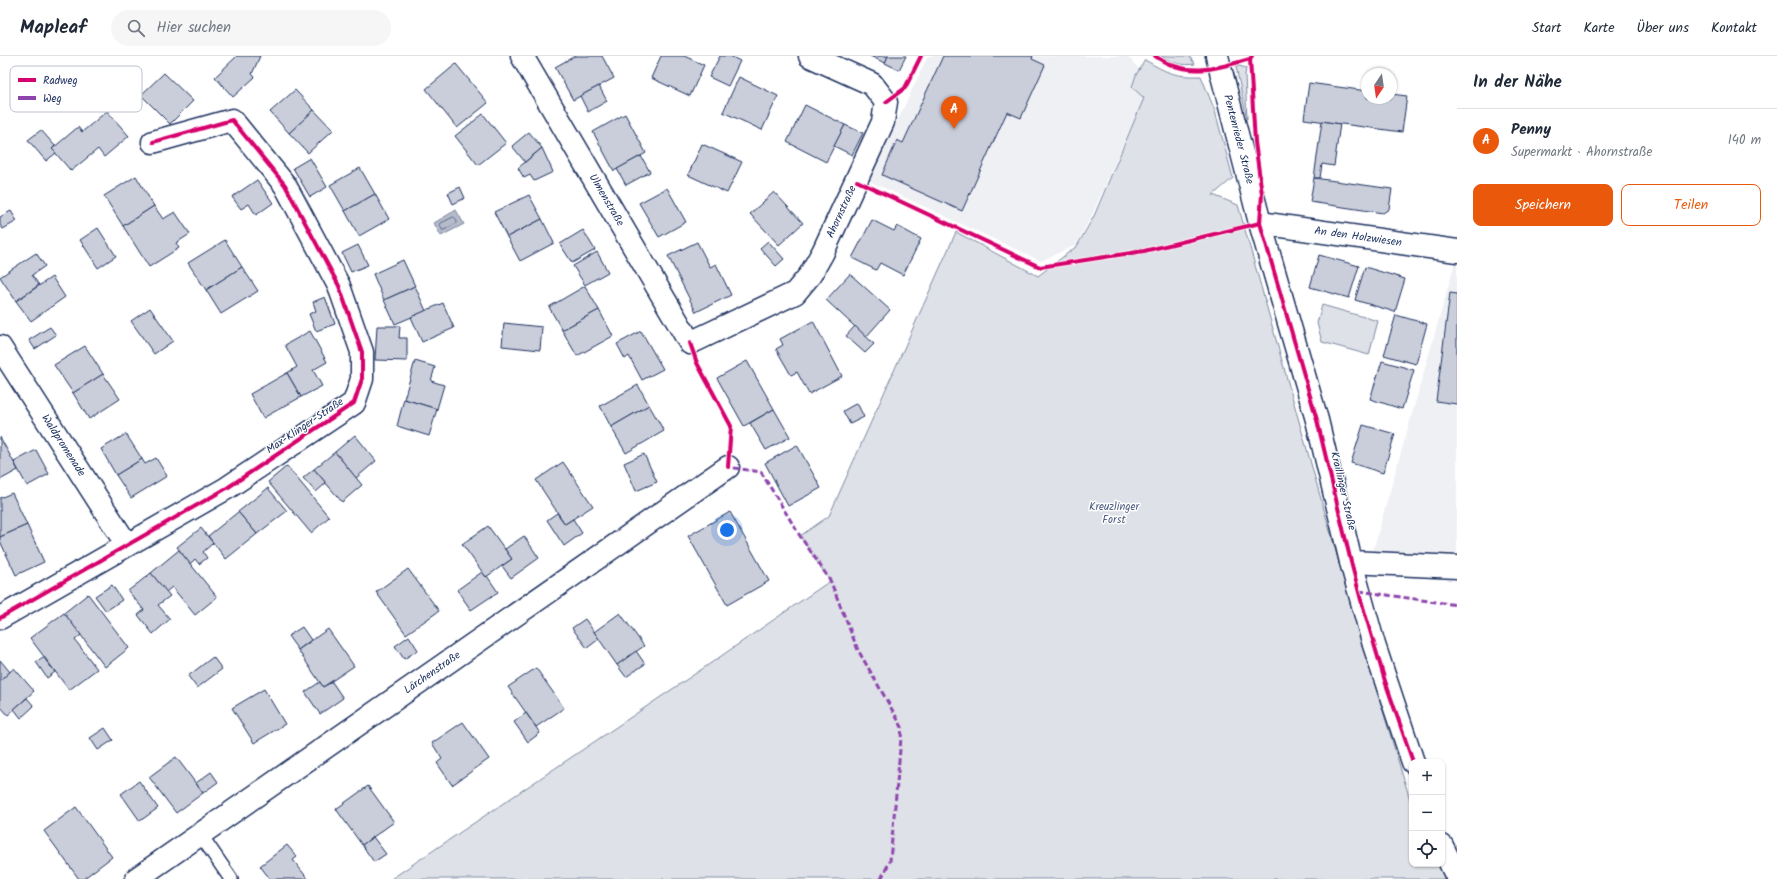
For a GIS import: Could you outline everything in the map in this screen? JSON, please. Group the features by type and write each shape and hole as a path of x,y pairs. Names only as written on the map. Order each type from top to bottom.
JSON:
{"street":[{"name":"Ulmenstraße","path":"522,56 690,343"},
{"name":"Ahornstraße","path":"690,343 795,293 810,275 823,252 883,122 886,102 872,84 810,56"},
{"name":"Pentenrieder Straße","path":"1217,56 1260,223"},
{"name":"Max-Klinger-Straße","path":"0,618 227,488 354,403 362,379 362,352 339,286 285,185 232,120 153,142"},
{"name":"An den Holzwiesen","path":"1260,223 1457,251"},
{"name":"Kraillinger Straße","path":"1260,223 1317,420 1351,562 1374,645 1412,759"},
{"name":"Waldpromenade","path":"0,347 127,545"},
{"name":"Lärchenstraße","path":"136,879 728,467"},
{"path":"1351,562 1457,567"},
{"path":"1445,852 1457,877"}],"lane":[{"path":"200,834 231,879"},
{"path":"1445,847 1457,849"}],"shaded area":[{"path":"928,56 1127,56 1138,68 1146,93 1092,215 1076,245 1041,261 869,181"},
{"path":"1457,249 1457,575 1367,572 1456,259"}],"green space":[{"path":"1161,56 1189,56 1195,64 1186,65 1177,63"},
{"name":"Kreuzlinger Forst","path":"1145,60 1159,68 1178,75 1201,76 1215,111 1233,178 1213,195 1238,205 1354,616 1409,796 1409,867 1439,867 1445,879 391,879 830,581 800,536 829,516 956,232 1038,276 1077,246 1094,216 1144,98 1132,87 1136,75"},
{"path":"1239,66 1246,68 1247,119 1236,67"},
{"path":"1322,305 1378,321 1369,355 1322,342 1317,323"}],"water":[{"path":"456,210 464,224 441,236 434,223"}],"building":[{"path":"237,56 260,56 252,74 255,77 233,97 215,77"},
{"path":"575,56 602,56 614,78 573,100 555,67"},
{"path":"661,56 684,56 704,65 690,96 651,78"},
{"path":"720,56 730,56 740,61 728,86 709,77"},
{"path":"870,56 888,56 885,63"},
{"path":"888,56 906,56 899,70 885,63"},
{"path":"943,56 1033,56 1032,59 1045,65 1021,118 1007,112 962,211 882,175 897,140 903,143"},
{"path":"456,64 488,103 457,128 426,89"},
{"path":"164,73 193,101 170,124 142,96 142,94"},
{"path":"739,77 778,96 762,130 723,112"},
{"path":"1309,83 1361,90 1361,104 1397,104 1397,95 1407,96 1402,132 1304,119"},
{"path":"599,86 607,101 588,112 580,96"},
{"path":"295,90 314,110 289,133 270,112"},
{"path":"805,105 845,125 826,162 787,142"},
{"path":"314,110 333,130 308,153 289,133"},
{"path":"106,112 108,112 129,136 104,157 98,149 71,171 52,149 78,127 82,132"},
{"path":"483,114 506,143 478,165 455,136"},
{"path":"625,114 646,153 614,171 593,132"},
{"path":"1322,121 1340,124 1334,166 1322,164 1320,178 1314,178"},
{"path":"845,125 863,133 852,155 834,146"},
{"path":"41,130 55,146 52,149 56,153 46,161 28,140"},
{"path":"529,132 542,148 525,162 512,146"},
{"path":"702,144 742,162 727,193 688,175"},
{"path":"542,148 553,172 534,181 530,175 524,178 518,168"},
{"path":"641,156 650,172 626,185 617,169"},
{"path":"310,158 327,187 310,197 293,168"},
{"path":"360,168 375,194 345,211 330,185"},
{"path":"136,176 154,206 123,226 104,196"},
{"path":"1314,178 1392,189 1389,209 1383,213 1310,202"},
{"path":"257,180 273,203 256,215 249,204 241,209 232,197"},
{"path":"460,187 465,198 453,204 448,193"},
{"path":"667,188 686,222 659,237 639,203"},
{"path":"774,192 803,223 779,245 750,214"},
{"path":"375,194 389,219 359,236 345,211"},
{"path":"529,195 542,219 507,237 494,212"},
{"path":"154,206 163,219 175,212 190,234 176,243 179,248 149,267 123,226"},
{"path":"11,211 17,221 3,229 0,225 0,217"},
{"path":"542,219 554,243 520,261 507,237"},
{"path":"872,220 894,231 897,226 921,239 903,275 880,263 876,270 852,258"},
{"path":"98,228 116,256 98,268 80,240"},
{"path":"583,230 595,250 572,263 560,244"},
{"path":"225,240 242,267 206,290 188,263"},
{"path":"768,241 784,259 776,266 760,248"},
{"path":"697,242 710,267 716,264 731,295 696,312 668,256"},
{"path":"358,245 368,265 351,272 342,253"},
{"path":"597,252 608,272 585,285 573,266"},
{"path":"36,253 45,266 32,275 39,285 16,301 0,277"},
{"path":"1319,255 1359,266 1349,298 1310,287"},
{"path":"403,260 415,286 384,300 373,274"},
{"path":"242,267 258,291 221,314 206,290"},
{"path":"1365,267 1405,279 1395,312 1355,300"},
{"path":"850,274 890,310 866,337 826,300"},
{"path":"52,277 65,297 31,321 16,301"},
{"path":"415,286 426,311 395,324 384,300"},
{"path":"585,286 599,310 562,330 549,307"},
{"path":"1450,293 1457,294 1457,404 1436,401"},
{"path":"325,297 335,324 316,331 309,314 316,311 313,302"},
{"path":"443,303 454,328 422,342 411,317"},
{"path":"150,308 173,341 154,354 131,321"},
{"path":"599,310 613,336 577,356 562,330"},
{"path":"1396,315 1427,324 1416,364 1384,355"},
{"path":"813,321 842,376 809,394 797,372 791,375 776,349 783,345 780,339"},
{"path":"504,323 542,327 540,350 502,346"},
{"path":"377,326 400,326 399,338 407,338 407,361 375,360"},
{"path":"855,326 874,344 865,353 846,336"},
{"path":"50,327 56,335 35,349 29,340"},
{"path":"310,331 327,362 313,370 322,386 301,397 287,373 297,367 285,345"},
{"path":"641,331 663,369 642,380 629,356 625,359 617,344"},
{"path":"85,346 103,374 73,393 54,365"},
{"path":"415,361 435,367 431,381 444,385 437,409 404,399"},
{"path":"747,361 774,409 744,426 717,378"},
{"path":"1382,361 1414,370 1402,409 1370,399"},
{"path":"287,373 301,397 263,418 250,394"},
{"path":"103,374 120,399 89,419 73,393"},
{"path":"638,385 649,405 611,427 600,406"},
{"path":"404,399 437,409 429,436 397,426"},
{"path":"857,403 864,417 850,424 843,411"},
{"path":"649,405 664,431 626,453 611,427"},
{"path":"774,409 790,437 766,450 750,423"},
{"path":"1363,425 1395,434 1383,473 1351,463"},
{"path":"126,434 142,459 116,475 101,449"},
{"path":"355,435 376,461 356,478 335,452"},
{"path":"0,437 18,470 0,480"},
{"path":"797,445 821,488 788,506 765,463"},
{"path":"36,450 49,474 27,486 14,462"},
{"path":"335,452 362,485 342,502 314,469"},
{"path":"644,454 657,482 636,491 624,463"},
{"path":"156,458 167,476 131,498 116,475 142,459 145,464"},
{"path":"563,462 593,506 565,524 536,480"},
{"path":"287,466 329,517 311,533 268,482"},
{"path":"314,469 326,483 316,492 303,478"},
{"path":"268,488 287,511 257,534 238,512"},
{"path":"12,493 27,525 0,537 0,498"},
{"path":"238,512 257,534 226,559 208,536"},
{"path":"730,512 769,581 727,605 688,536"},
{"path":"557,513 565,524 573,519 582,533 564,546 547,520"},
{"path":"27,525 44,562 16,575 0,541 0,537"},
{"path":"488,526 512,559 486,577 462,544"},
{"path":"201,528 213,543 203,552 207,558 199,564 195,559 190,564 177,547"},
{"path":"524,536 539,558 511,578 502,566 512,559 505,549"},
{"path":"179,550 217,597 195,615 172,587 166,592 151,573"},
{"path":"408,569 439,611 406,634 376,592"},
{"path":"482,572 486,577 487,576 498,592 471,610 457,590"},
{"path":"151,573 170,596 158,605 170,619 153,634 138,615 144,610 128,591"},
{"path":"112,585 122,600 106,611 95,596"},
{"path":"88,594 129,648 105,667 64,613"},
{"path":"64,613 81,635 75,640 97,669 69,690 30,638"},
{"path":"620,613 644,646 617,665 594,632"},
{"path":"585,619 599,639 587,648 572,628"},
{"path":"302,627 311,640 298,650 288,636"},
{"path":"328,629 354,666 323,687 298,650"},
{"path":"409,636 418,650 404,659 395,646"},
{"path":"636,651 645,664 626,677 617,665"},
{"path":"43,657 55,672 47,678 36,662"},
{"path":"213,657 222,669 197,688 188,676"},
{"path":"0,660 10,672 0,681"},
{"path":"14,668 34,691 8,715 0,706 0,681"},
{"path":"536,668 564,708 536,727 508,687"},
{"path":"320,682 323,687 332,682 343,698 320,714 305,692"},
{"path":"264,689 285,724 254,743 232,708"},
{"path":"27,698 34,706 21,718 14,709"},
{"path":"526,713 540,733 528,742 514,722"},
{"path":"463,722 489,759 452,785 437,763 442,759 432,743"},
{"path":"105,728 113,740 98,750 90,738"},
{"path":"176,757 203,793 176,813 149,777"},
{"path":"211,772 218,782 203,793 196,783"},
{"path":"139,781 158,808 140,821 121,794"},
{"path":"368,786 394,822 362,845 336,809"},
{"path":"76,807 112,857 83,879 79,879 44,831"},
{"path":"373,837 386,854 374,862 362,845"},
{"path":"287,845 297,857 293,860 308,879 270,879 260,866"}],"marked path":[{"path":"729,464 728,467 761,472 800,536 830,580 858,650 902,727 890,861 881,879"},
{"path":"1359,591 1457,605"}],"cycle path":[{"path":"886,102 905,88 921,56"},
{"path":"1155,56 1166,63 1178,67 1201,70 1237,63 1250,59 1252,56"},
{"path":"1250,59 1255,142 1262,194 1260,223 1317,420 1361,600 1385,681 1412,759"},
{"path":"0,618 227,488 354,403 362,379 362,352 339,286 285,185 232,120 153,142"},
{"path":"857,181 1040,267 1144,251 1260,223"},
{"path":"690,343 697,363 731,426 728,467"}],"place":[{"name":"Penny","path":"954,129"}]}
